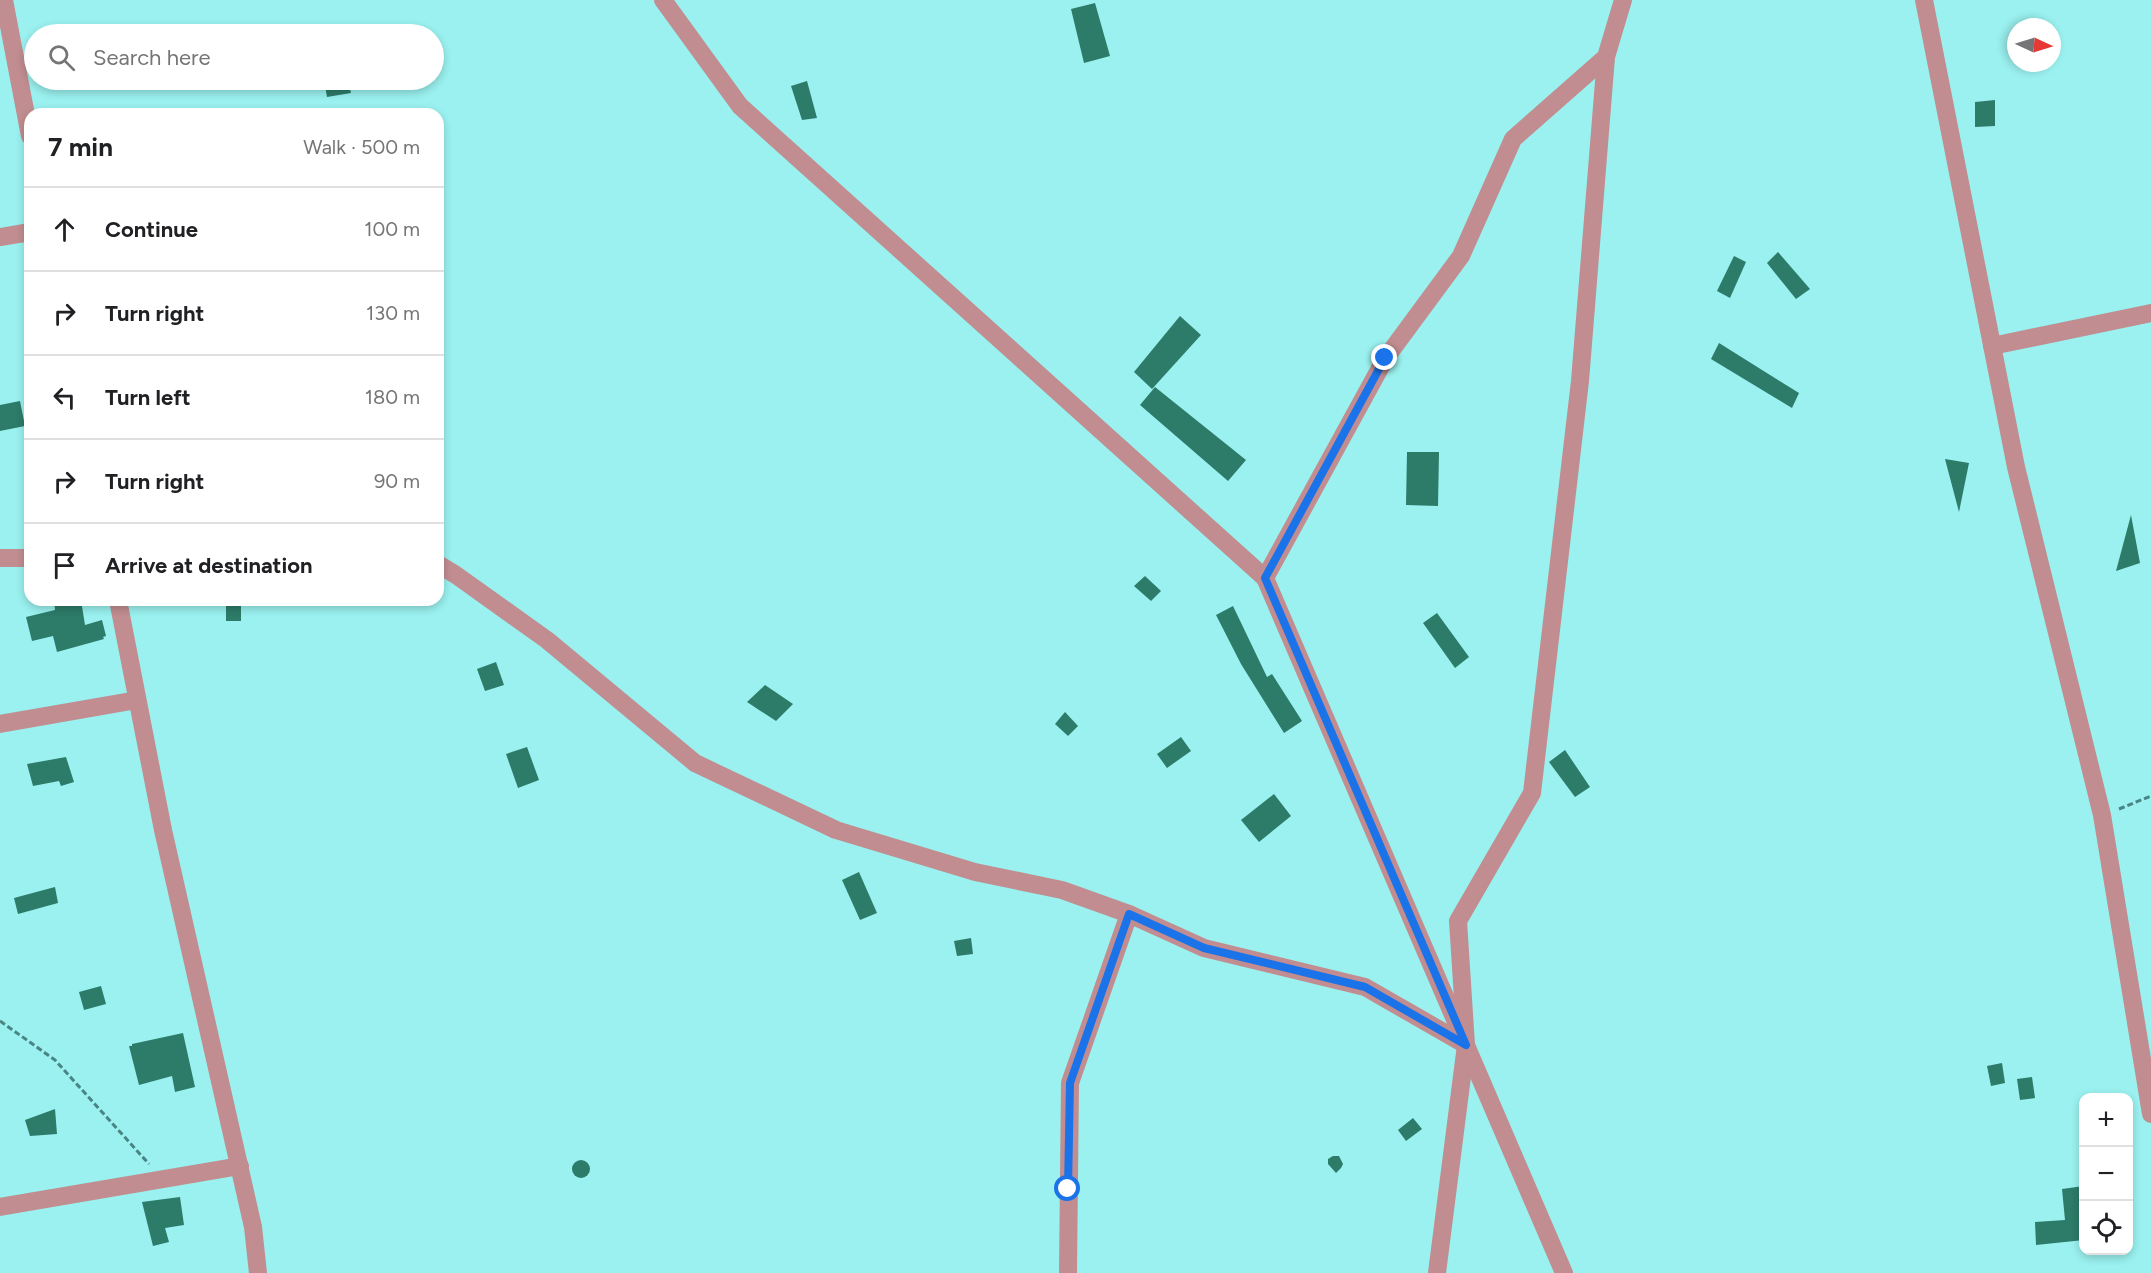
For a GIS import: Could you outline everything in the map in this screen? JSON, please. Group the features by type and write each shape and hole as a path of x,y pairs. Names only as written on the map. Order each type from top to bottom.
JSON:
{"street":[{"path":"4,0 25,108"},
{"path":"663,0 740,106 1265,578 1564,1273"},
{"path":"1437,1273 1466,1045 1458,921 1532,793 1580,381 1606,57 1623,0"},
{"path":"1924,0 2016,467 2102,815 2151,1114"},
{"path":"1265,578 1385,358 1461,256 1513,139 1606,57"},
{"path":"0,237 24,233"},
{"path":"1992,345 2151,313"},
{"path":"0,558 24,558"},
{"path":"444,567 547,640 695,763 836,830 975,873 1062,890 1129,914 1204,948 1365,987 1466,1045"},
{"path":"119,606 164,830 253,1227 258,1273"},
{"path":"0,724 137,700"},
{"path":"1068,1273 1070,1083 1129,914"},
{"path":"0,1207 240,1166"}],"path":[{"path":"2102,815 2151,796"},
{"path":"0,1021 55,1060 162,1179"}],"building":[{"path":"1095,3 1110,56 1084,63 1071,9"},
{"path":"807,81 817,118 802,120 791,86"},
{"path":"326,90 350,90 351,93 327,97"},
{"path":"1995,100 1995,126 1975,127 1975,102"},
{"path":"1778,252 1810,289 1796,299 1767,263"},
{"path":"1734,256 1746,262 1730,298 1717,291"},
{"path":"1180,316 1201,335 1152,389 1134,372"},
{"path":"1719,343 1799,393 1792,408 1711,359"},
{"path":"1155,387 1246,460 1228,481 1140,405"},
{"path":"20,401 24,426 0,431 0,405"},
{"path":"1407,452 1439,452 1438,506 1406,505"},
{"path":"1945,459 1969,463 1959,512"},
{"path":"2131,515 2140,563 2116,571"},
{"path":"1145,576 1161,591 1151,601 1134,586"},
{"path":"55,606 82,606 85,625 102,620 106,636 103,637 104,639 57,652 53,636 32,641 26,617 55,610"},
{"path":"226,606 241,606 241,621 226,621"},
{"path":"1233,606 1267,677 1272,674 1302,721 1284,733 1241,664 1216,615"},
{"path":"1437,613 1469,657 1455,668 1423,623"},
{"path":"496,662 504,685 485,691 477,669"},
{"path":"765,685 793,704 776,721 747,702"},
{"path":"1065,712 1078,726 1068,736 1055,724"},
{"path":"1181,737 1191,751 1167,768 1157,754"},
{"path":"527,747 539,780 518,788 506,754"},
{"path":"1565,750 1590,787 1575,797 1549,762"},
{"path":"66,757 74,782 61,786 59,781 33,786 27,764"},
{"path":"1274,794 1291,816 1259,842 1241,820"},
{"path":"859,872 877,913 860,920 842,880"},
{"path":"55,887 58,903 18,914 14,898"},
{"path":"971,938 973,954 957,956 954,941"},
{"path":"101,986 106,1004 84,1010 79,992"},
{"path":"183,1033 195,1087 175,1092 172,1076 139,1085 129,1046"},
{"path":"2002,1063 2005,1083 1991,1086 1987,1066"},
{"path":"2032,1077 2035,1098 2020,1100 2017,1079"},
{"path":"55,1109 57,1134 30,1136 25,1120"},
{"path":"1413,1118 1422,1129 1406,1141 1398,1130"},
{"path":"1339,1156 1343,1164 1336,1173 1328,1164 1328,1159"},
{"path":"581,1160 587,1163 590,1169 587,1175 581,1178 575,1175 572,1169 575,1163"},
{"path":"2079,1187 2079,1241 2036,1245 2035,1222 2065,1220 2062,1189"},
{"path":"180,1197 184,1225 165,1228 169,1242 153,1246 142,1202"}],"route":[{"path":"1068,1189 1070,1083 1129,914 1204,948 1365,987 1466,1045 1265,578 1385,358"}]}
